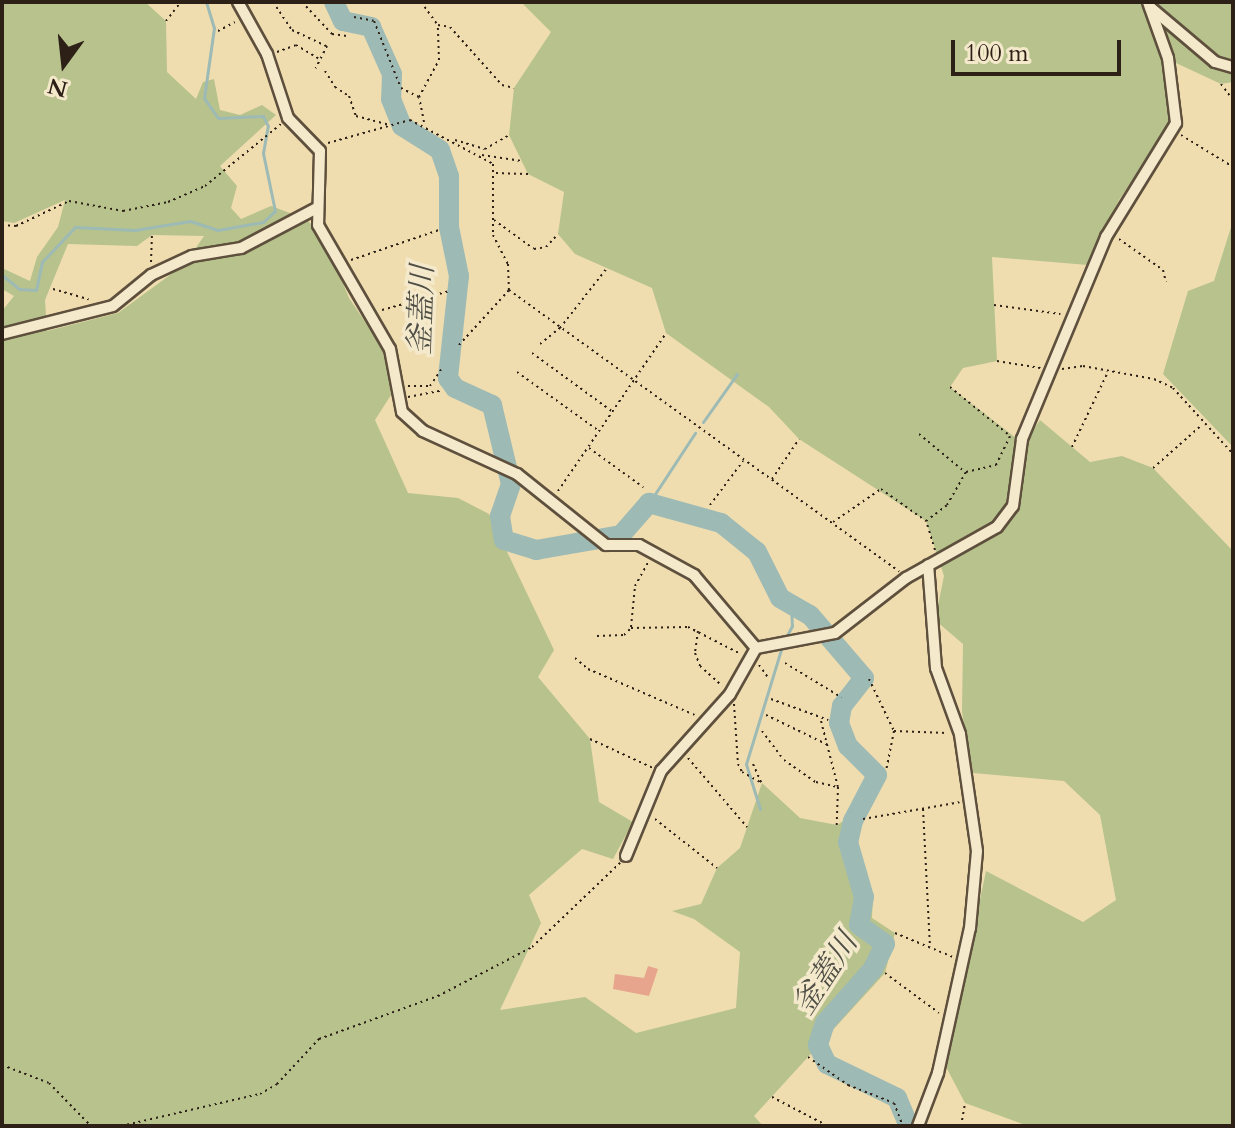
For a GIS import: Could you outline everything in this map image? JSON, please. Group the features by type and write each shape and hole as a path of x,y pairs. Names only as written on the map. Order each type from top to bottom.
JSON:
{"street":[{"path":"238,2 267,54 288,118 320,151 315,209 351,288 390,349 395,399 423,431 517,474 606,545 639,545 694,575 753,652"},
{"path":"1149,5 1215,62 1233,67"},
{"path":"626,856 647,812 661,771 730,694 753,652 835,633 906,578 997,527 1013,506 1016,437 1050,370 1106,237 1176,123 1168,58 1149,5"},
{"path":"2,334 113,306 151,275 192,256 241,248 315,209"},
{"path":"918,1126 938,1073 976,891 970,802 960,734 936,668 933,562"}],"path":[{"path":"166,21 181,2"},
{"path":"273,2 292,30 327,46 316,68"},
{"path":"302,2 332,34 347,36"},
{"path":"421,2 438,25 439,60 419,97 423,123"},
{"path":"218,31 245,13"},
{"path":"354,17 374,21 401,88 419,97"},
{"path":"438,25 450,27 502,85 514,88"},
{"path":"272,53 296,45 320,59"},
{"path":"325,71 335,87 349,96 356,116 390,125"},
{"path":"1221,84 1233,100"},
{"path":"2,225 16,226 69,201 123,211 168,202 205,186 288,118"},
{"path":"322,140 343,143 390,125 423,123 454,148 522,161"},
{"path":"1176,123 1183,139 1233,167"},
{"path":"455,140 485,149 509,135"},
{"path":"459,345 509,290 508,264 496,245 495,173 493,164 481,155"},
{"path":"495,173 528,174"},
{"path":"494,220 534,249 546,247 558,234"},
{"path":"350,260 442,229"},
{"path":"151,275 152,235"},
{"path":"1106,237 1122,239 1163,270 1166,282"},
{"path":"344,248 356,273"},
{"path":"540,344 560,328 607,268"},
{"path":"53,289 113,306"},
{"path":"509,290 906,578"},
{"path":"377,312 449,291"},
{"path":"994,305 1073,315"},
{"path":"551,500 635,383 666,333"},
{"path":"532,353 614,413"},
{"path":"997,361 1050,370 1083,366 1173,388 1202,424 1233,454"},
{"path":"395,387 430,386 442,368"},
{"path":"1072,447 1108,371"},
{"path":"517,372 600,432"},
{"path":"926,521 947,505 966,472 996,465 1016,437 950,387"},
{"path":"395,399 440,391"},
{"path":"1153,468 1202,424"},
{"path":"919,434 966,472"},
{"path":"772,480 799,439"},
{"path":"589,448 643,487"},
{"path":"710,505 744,460"},
{"path":"832,523 881,489 926,521 933,562"},
{"path":"597,636 624,635 631,628 635,586 654,553"},
{"path":"631,628 688,627 729,652 753,652"},
{"path":"575,658 588,669 707,720"},
{"path":"785,663 841,697"},
{"path":"869,679 894,731 886,771"},
{"path":"771,699 821,721 828,720"},
{"path":"766,715 832,746"},
{"path":"821,721 832,746 838,787 837,825"},
{"path":"762,731 784,760 816,782 838,787"},
{"path":"894,731 960,734"},
{"path":"590,739 661,771"},
{"path":"681,749 747,827"},
{"path":"753,764 762,783"},
{"path":"863,819 970,802"},
{"path":"923,809 930,947"},
{"path":"647,812 717,868"},
{"path":"121,1126 260,1094 277,1084 319,1039 481,977 532,947 626,856"},
{"path":"895,933 963,961"},
{"path":"885,973 950,1018"},
{"path":"808,1057 848,1085 894,1103 903,1126"},
{"path":"2,1065 49,1083 91,1126"},
{"path":"772,1097 828,1126"},
{"path":"961,1126 965,1103"}],"green space":[{"path":"2,2 145,2 166,21 167,72 196,99 203,82 214,79 220,110 240,115 262,105 276,115 220,166 237,186 231,208 241,219 271,206 306,219 323,236 349,298 388,356 391,395 375,420 408,493 458,498 489,514 554,650 538,677 590,739 599,802 633,822 613,859 582,849 529,895 541,923 500,1010 585,997 636,1033 736,1008 740,952 694,919 672,911 701,904 717,868 740,848 762,783 800,818 837,825 848,818 863,819 854,852 873,893 872,918 895,933 885,973 754,1116 763,1126 2,1126 2,311 14,296 2,289 2,268 30,281 37,257 58,227 65,200 14,223 2,221","holes":["152,235 204,236 185,264 118,313 47,331 45,300 68,244 137,246"]},
{"path":"521,2 1233,2 1233,82 1221,84 1161,56 1172,122 1119,200 1088,265 992,257 997,361 963,368 950,387 1024,444 1040,420 1090,462 1122,456 1153,468 1233,551 1233,1126 1028,1126 965,1103 945,1065 986,871 1083,922 1116,900 1100,815 1064,781 973,773 962,712 963,644 935,620 944,576 926,521 799,439 769,407 666,333 652,288 575,254 558,234 564,192 528,174 509,135 514,88 551,32"},
{"path":"1233,221 1233,447 1163,374 1188,291 1214,281"}],"building":[{"path":"648,966 658,969 649,996 613,989 615,974 644,978"}],"waterway":[{"path":"2,275 19,289 36,290 42,262 75,227 135,230 190,221 218,230 263,222 275,211 263,153 268,126 263,116 218,118 204,98 214,28 206,2"},
{"name":"釜蓋川","path":"334,2 343,21 371,27 392,74 391,99 402,126 440,150 449,176 449,227 459,276 448,378 455,388 492,405 511,484 500,516 504,540 536,550 621,535 649,503 721,523 757,552 780,598 810,615 864,678 842,706 839,723 848,746 877,775 853,821 848,842 864,897 859,925 885,944 873,969 825,1023 818,1045 827,1064 897,1098 909,1126"},
{"path":"703,422 737,374"},
{"path":"649,503 695,433"},
{"path":"785,639 792,626 791,604"},
{"path":"760,809 746,764 782,646"}]}
